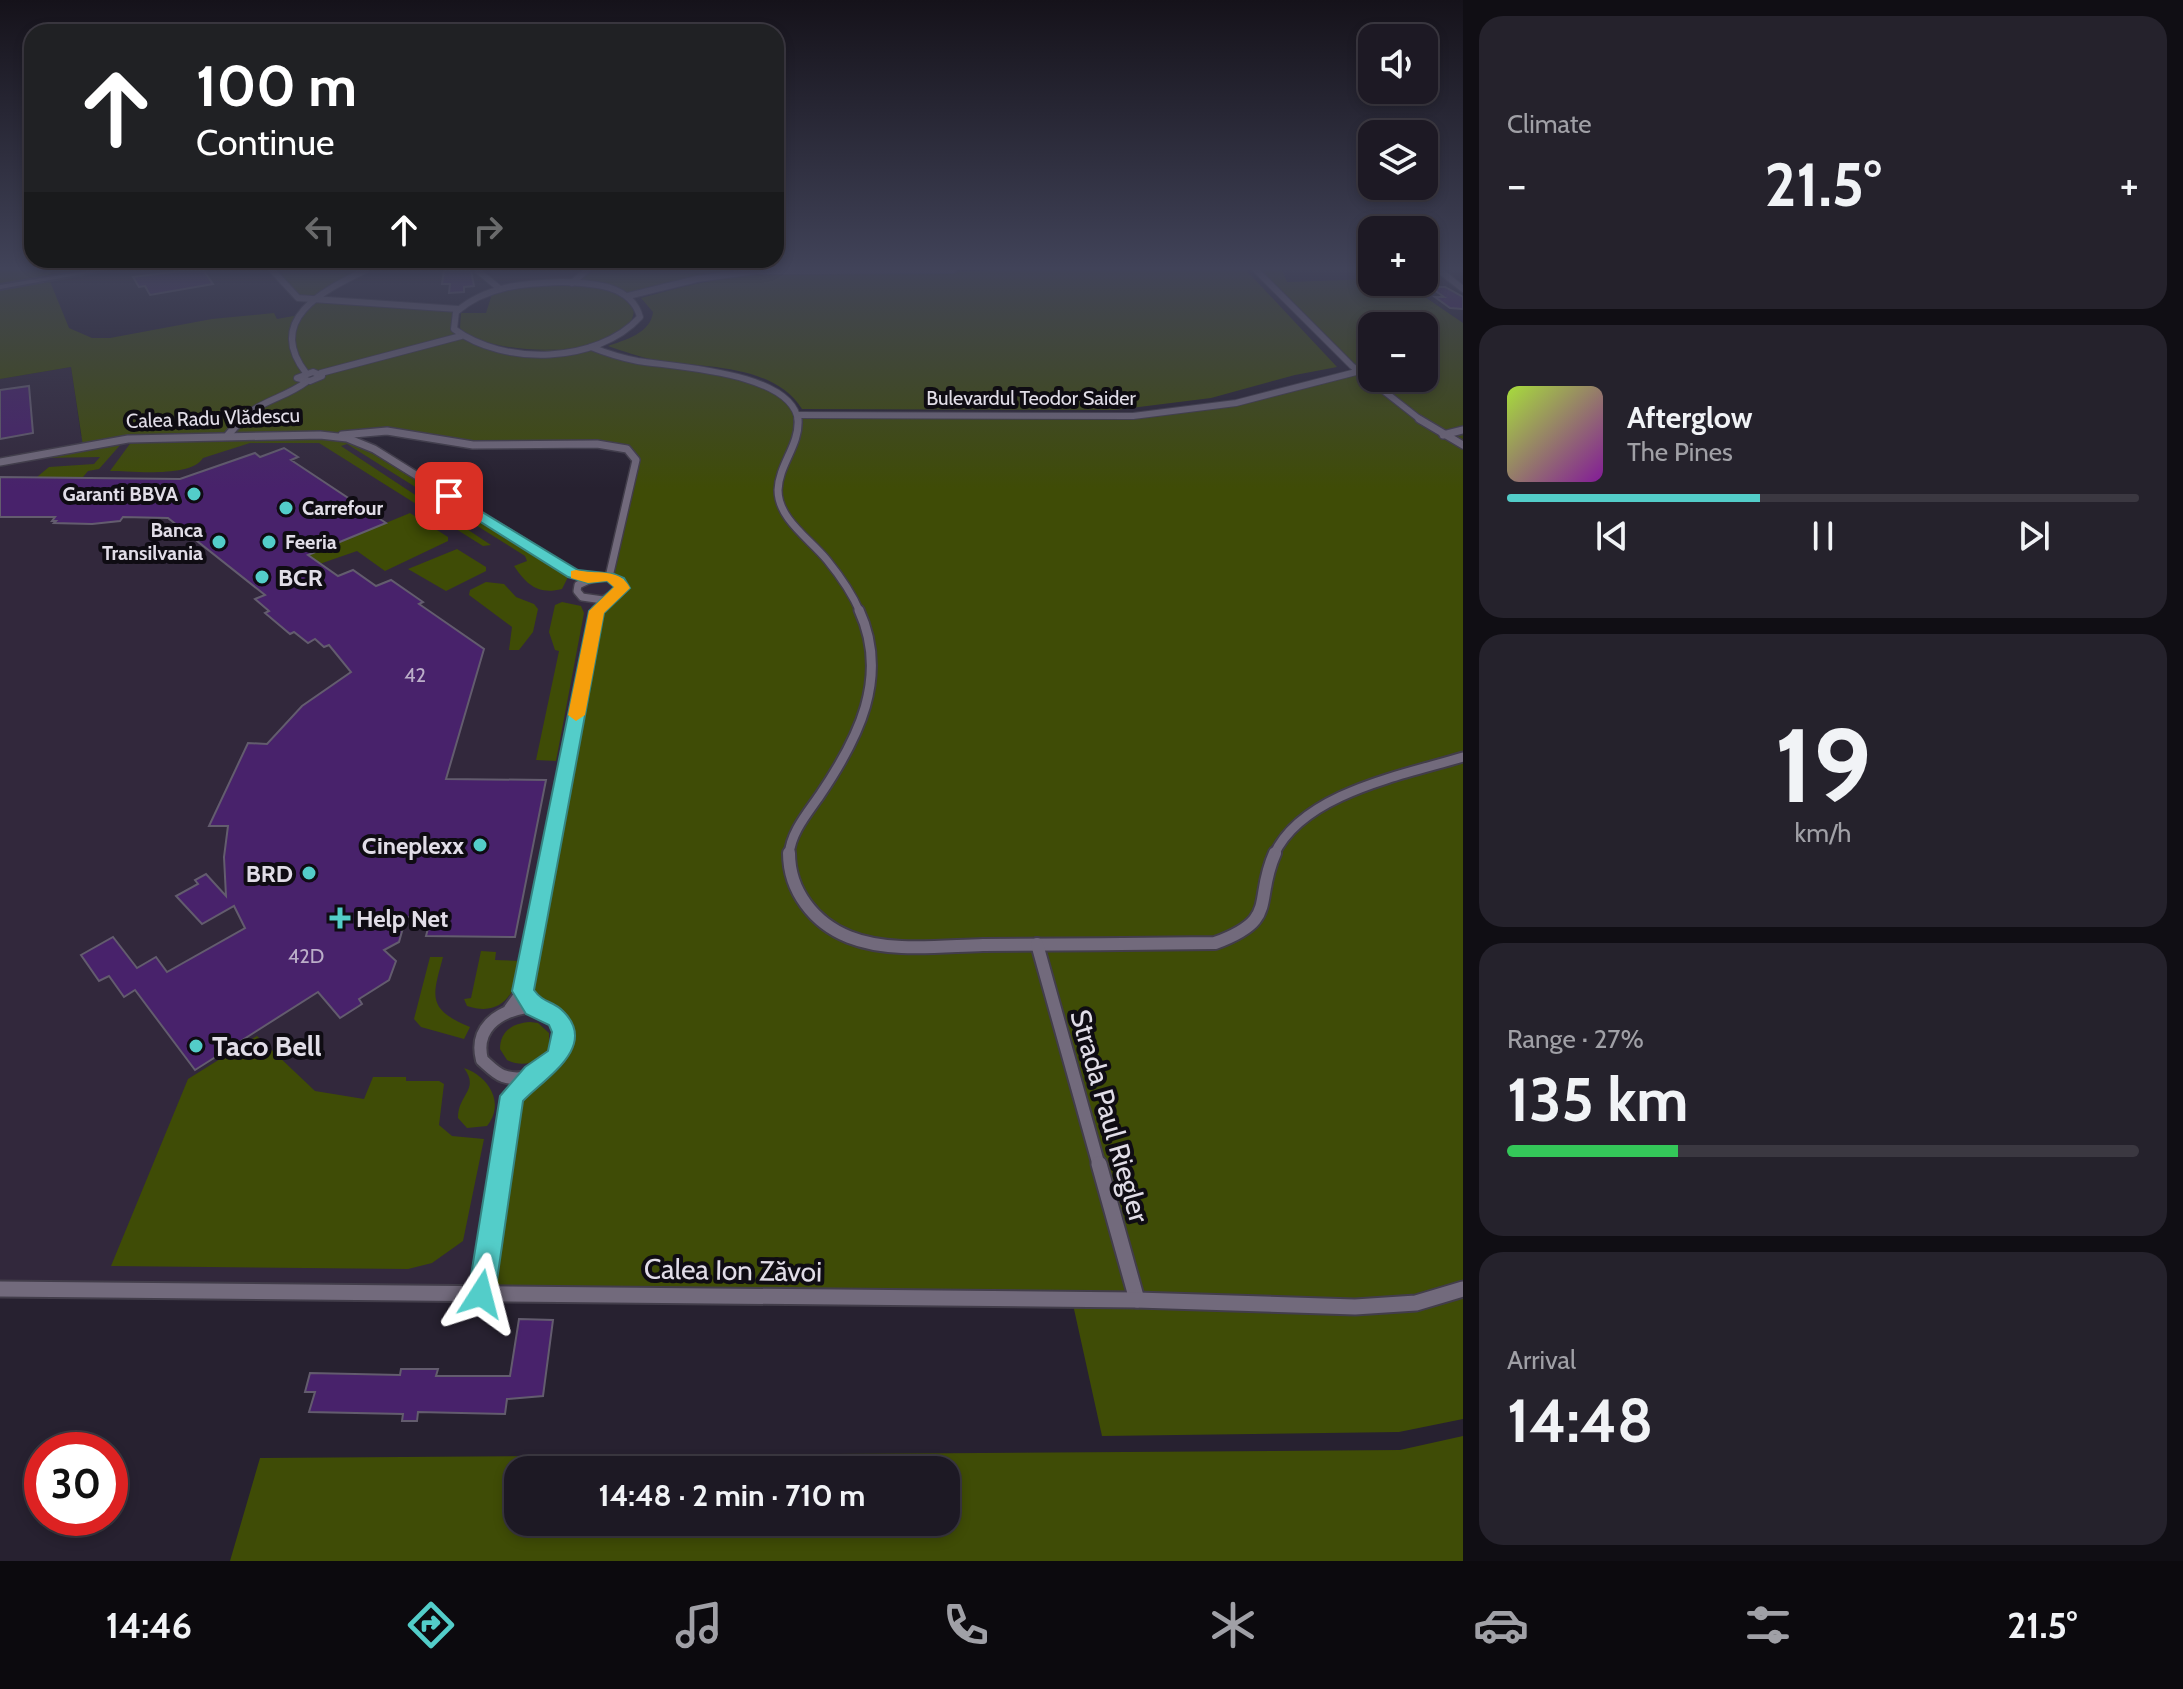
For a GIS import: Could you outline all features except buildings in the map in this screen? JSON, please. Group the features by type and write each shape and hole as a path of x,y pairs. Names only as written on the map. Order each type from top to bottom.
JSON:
{"street":[{"path":"291,343 295,358 306,373"},
{"path":"306,382 297,378 306,373 321,373 435,343"},
{"path":"476,343 519,352 591,347 603,343"},
{"path":"1327,343 1356,372 1398,405 1463,445"},
{"path":"591,347 640,361 745,379 779,395 798,415 798,437 779,484 781,505 852,592 866,624 872,666 868,710 855,742 794,833 789,849 789,867 795,888 809,909 826,924 849,937 882,944 1215,943 1236,938 1252,929 1259,919 1274,856 1291,829 1337,799 1463,757"},
{"name":"Bulevardul Teodor Saider","path":"798,415 1133,416 1236,403 1356,372"},
{"path":"228,435 251,409 291,394 306,382 318,380 321,373"},
{"path":"1443,435 1463,430"},
{"name":"Calea Radu Vlădescu","path":"0,462 128,439 228,435 401,433 473,445 597,444 627,449 636,460 609,577 619,581 622,588 618,595 607,600"},
{"path":"374,449 373,442 378,434"},
{"name":"Calea Radu Vlădescu","path":"361,440 378,434"},
{"name":"Calea Radu Vlădescu","path":"334,436 361,440 573,573 588,579 611,562"},
{"path":"607,600 589,599 579,594 588,579 609,577"},
{"path":"589,599 596,611"},
{"path":"512,1096 501,1075 482,1060 479,1039 490,1021 510,1009 523,991 596,611 607,600"},
{"name":"Strada Paul Riegler","path":"1037,944 1137,1300"},
{"path":"523,991 534,1007"},
{"path":"481,1294 512,1096 533,1074 556,1057 564,1038 557,1019 546,1011 534,1007 510,1009"},
{"path":"501,1075 516,1077 533,1074"},
{"name":"Calea Ion Zăvoi","path":"0,1289 1137,1300 1355,1307 1416,1303 1463,1289"}],"shaded area":[{"path":"71,367 81,436 360,443 584,580 602,576 622,588 598,601 523,991 526,1007 561,1025 481,1294 0,1289 0,379"}],"green space":[{"path":"0,343 486,343 519,352 591,347 615,356 754,382 787,401 798,415 1102,418 1236,403 1355,372 1327,343 1358,343 1358,392 1438,392 1438,343 1463,343 1463,1419 1399,1432 1102,1436 1072,1300 481,1294 516,1077 556,1057 557,1019 518,1007 598,601 622,588 602,576 611,562 636,461 622,447 493,446 412,433 330,437 357,444 569,575 562,589 546,591 534,587 514,566 527,561 525,556 347,444 341,446 491,545 483,546 319,443 250,443 174,471 110,471 132,441 122,443 99,469 88,471 83,477 37,477 49,467 94,464 100,457 39,458 83,446 71,367 0,379"},
{"path":"491,343 595,343 556,350"},
{"path":"617,343 1314,343 1337,367 1211,398 1115,410 802,409 789,394 755,375 655,360 608,346"},
{"path":"410,513 448,537 448,541 385,571 357,551 305,569 294,561"},
{"path":"457,549 486,567 486,571 446,591 408,569"},
{"path":"486,582 504,584 516,597 534,604 538,609 533,632 519,650 509,650 512,627 469,595 470,590"},
{"path":"562,602 581,606 584,613 556,761 536,760 559,651 555,650 549,632 555,605"},
{"path":"481,951 496,952 495,960 523,961 512,992 506,999 499,1005 480,1009 467,1006 464,999 471,998"},
{"path":"430,957 443,957 435,992 436,1001 446,1014 470,1027 464,1039 421,1027 414,1019"},
{"path":"538,1023 549,1033 549,1048 531,1063 519,1064 507,1060 500,1049 502,1037 513,1026"},
{"path":"257,1036 315,1091 364,1099 373,1077 406,1077 406,1081 439,1081 444,1084 439,1125 452,1136 484,1139 463,1241 432,1263 408,1269 111,1266 188,1079"},
{"path":"464,1068 480,1077 492,1091 495,1108 487,1126 467,1128 458,1118 470,1082"},
{"path":"1463,1436 1463,1561 230,1561 260,1458 504,1456 504,1536 960,1536 960,1456 545,1456 1400,1450"}],"slow traffic":[{"path":"576,574 588,578 615,578 622,585 622,590 596,611 576,715"}],"place":[{"name":"Garanti BBVA","path":"194,494"},
{"name":"Carrefour","path":"286,508"},
{"name":"Banca Transilvania","path":"219,542"},
{"name":"Feeria","path":"269,542"},
{"name":"BCR","path":"262,577"},
{"name":"Cineplexx","path":"480,845"},
{"name":"BRD","path":"309,873"},
{"name":"Help Net","path":"340,918"},
{"name":"Taco Bell","path":"196,1046"}],"route":[{"path":"449,496 573,573 588,578 615,578 622,585 618,595 607,600 596,611 523,991 534,1007 557,1019 563,1032 563,1044 548,1066 533,1074 512,1096 481,1294"}]}
